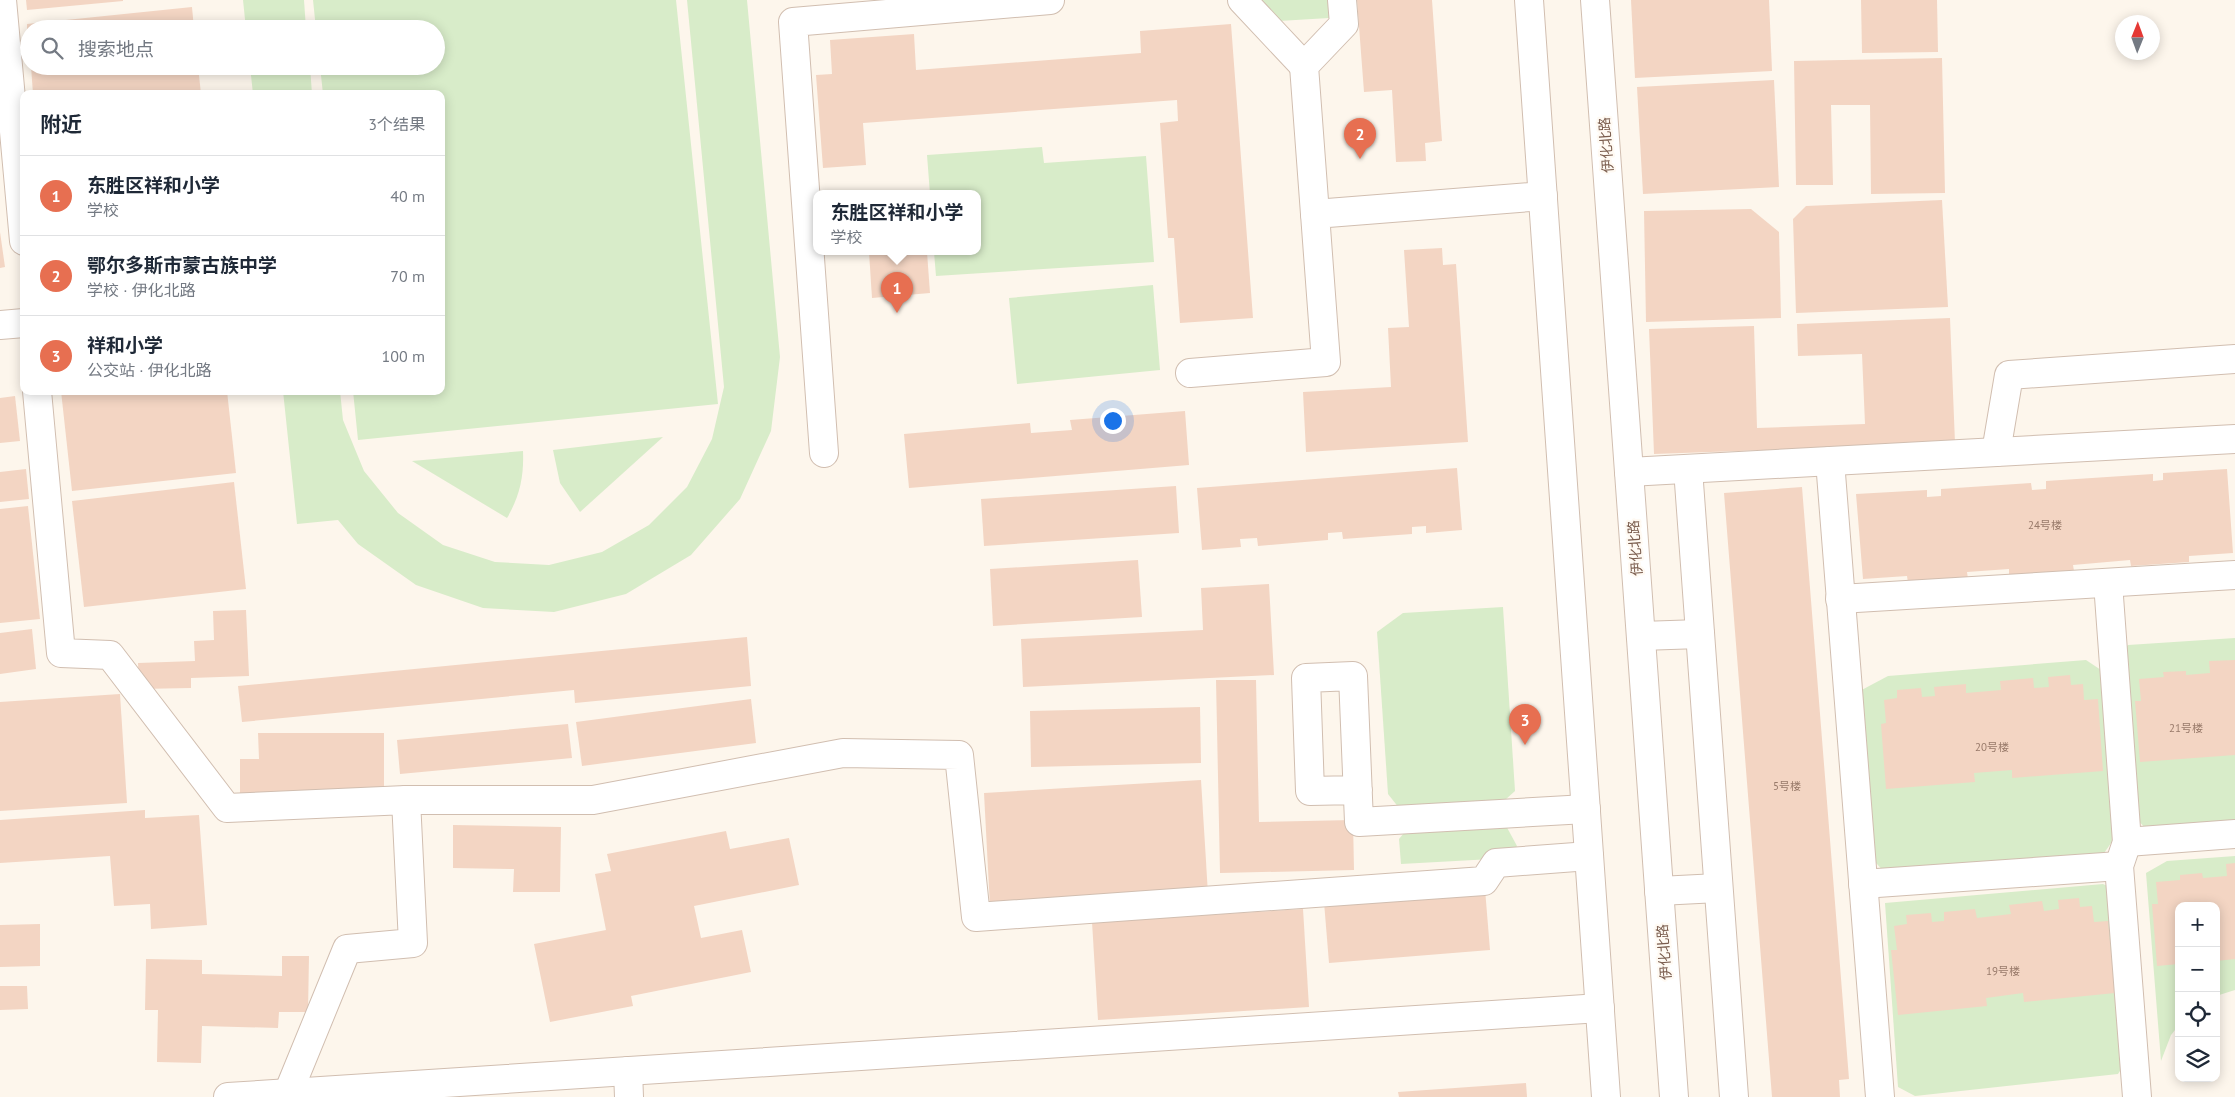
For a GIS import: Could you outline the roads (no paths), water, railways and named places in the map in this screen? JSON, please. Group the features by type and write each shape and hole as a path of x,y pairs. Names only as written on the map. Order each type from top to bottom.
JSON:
{"street":[{"path":"2,0 20,197"},
{"path":"824,453 793,22 1050,0"},
{"path":"1190,373 1326,362 1304,66 1242,0"},
{"path":"1304,66 1344,24 1342,0"},
{"path":"1529,0 1606,1097"},
{"name":"伊化北路","path":"1595,0 1674,1097"},
{"path":"1316,214 1543,196"},
{"path":"0,325 20,323"},
{"path":"1996,452 2009,375 2235,359"},
{"path":"38,395 61,653 110,656 227,808 406,800 593,800 843,753 959,755 976,917 1484,881 1496,863 1589,856"},
{"path":"1629,472 2235,439"},
{"path":"1830,461 1880,1097"},
{"path":"1688,469 1734,1097"},
{"path":"1840,599 2235,575"},
{"path":"2108,583 2137,1097"},
{"path":"1641,636 1700,634"},
{"path":"1358,790 1359,822 1586,809"},
{"path":"288,1093 347,949 413,943 406,800"},
{"path":"1863,884 2123,854 2235,834"},
{"path":"1659,891 1718,888"},
{"path":"228,1097 288,1093 332,1094 628,1084 1600,1008"}],"place":[{"name":"鄂尔多斯市蒙古族中学","path":"1360,159"},
{"name":"东胜区祥和小学","path":"897,313"},
{"name":"祥和小学","path":"1525,745"}]}
